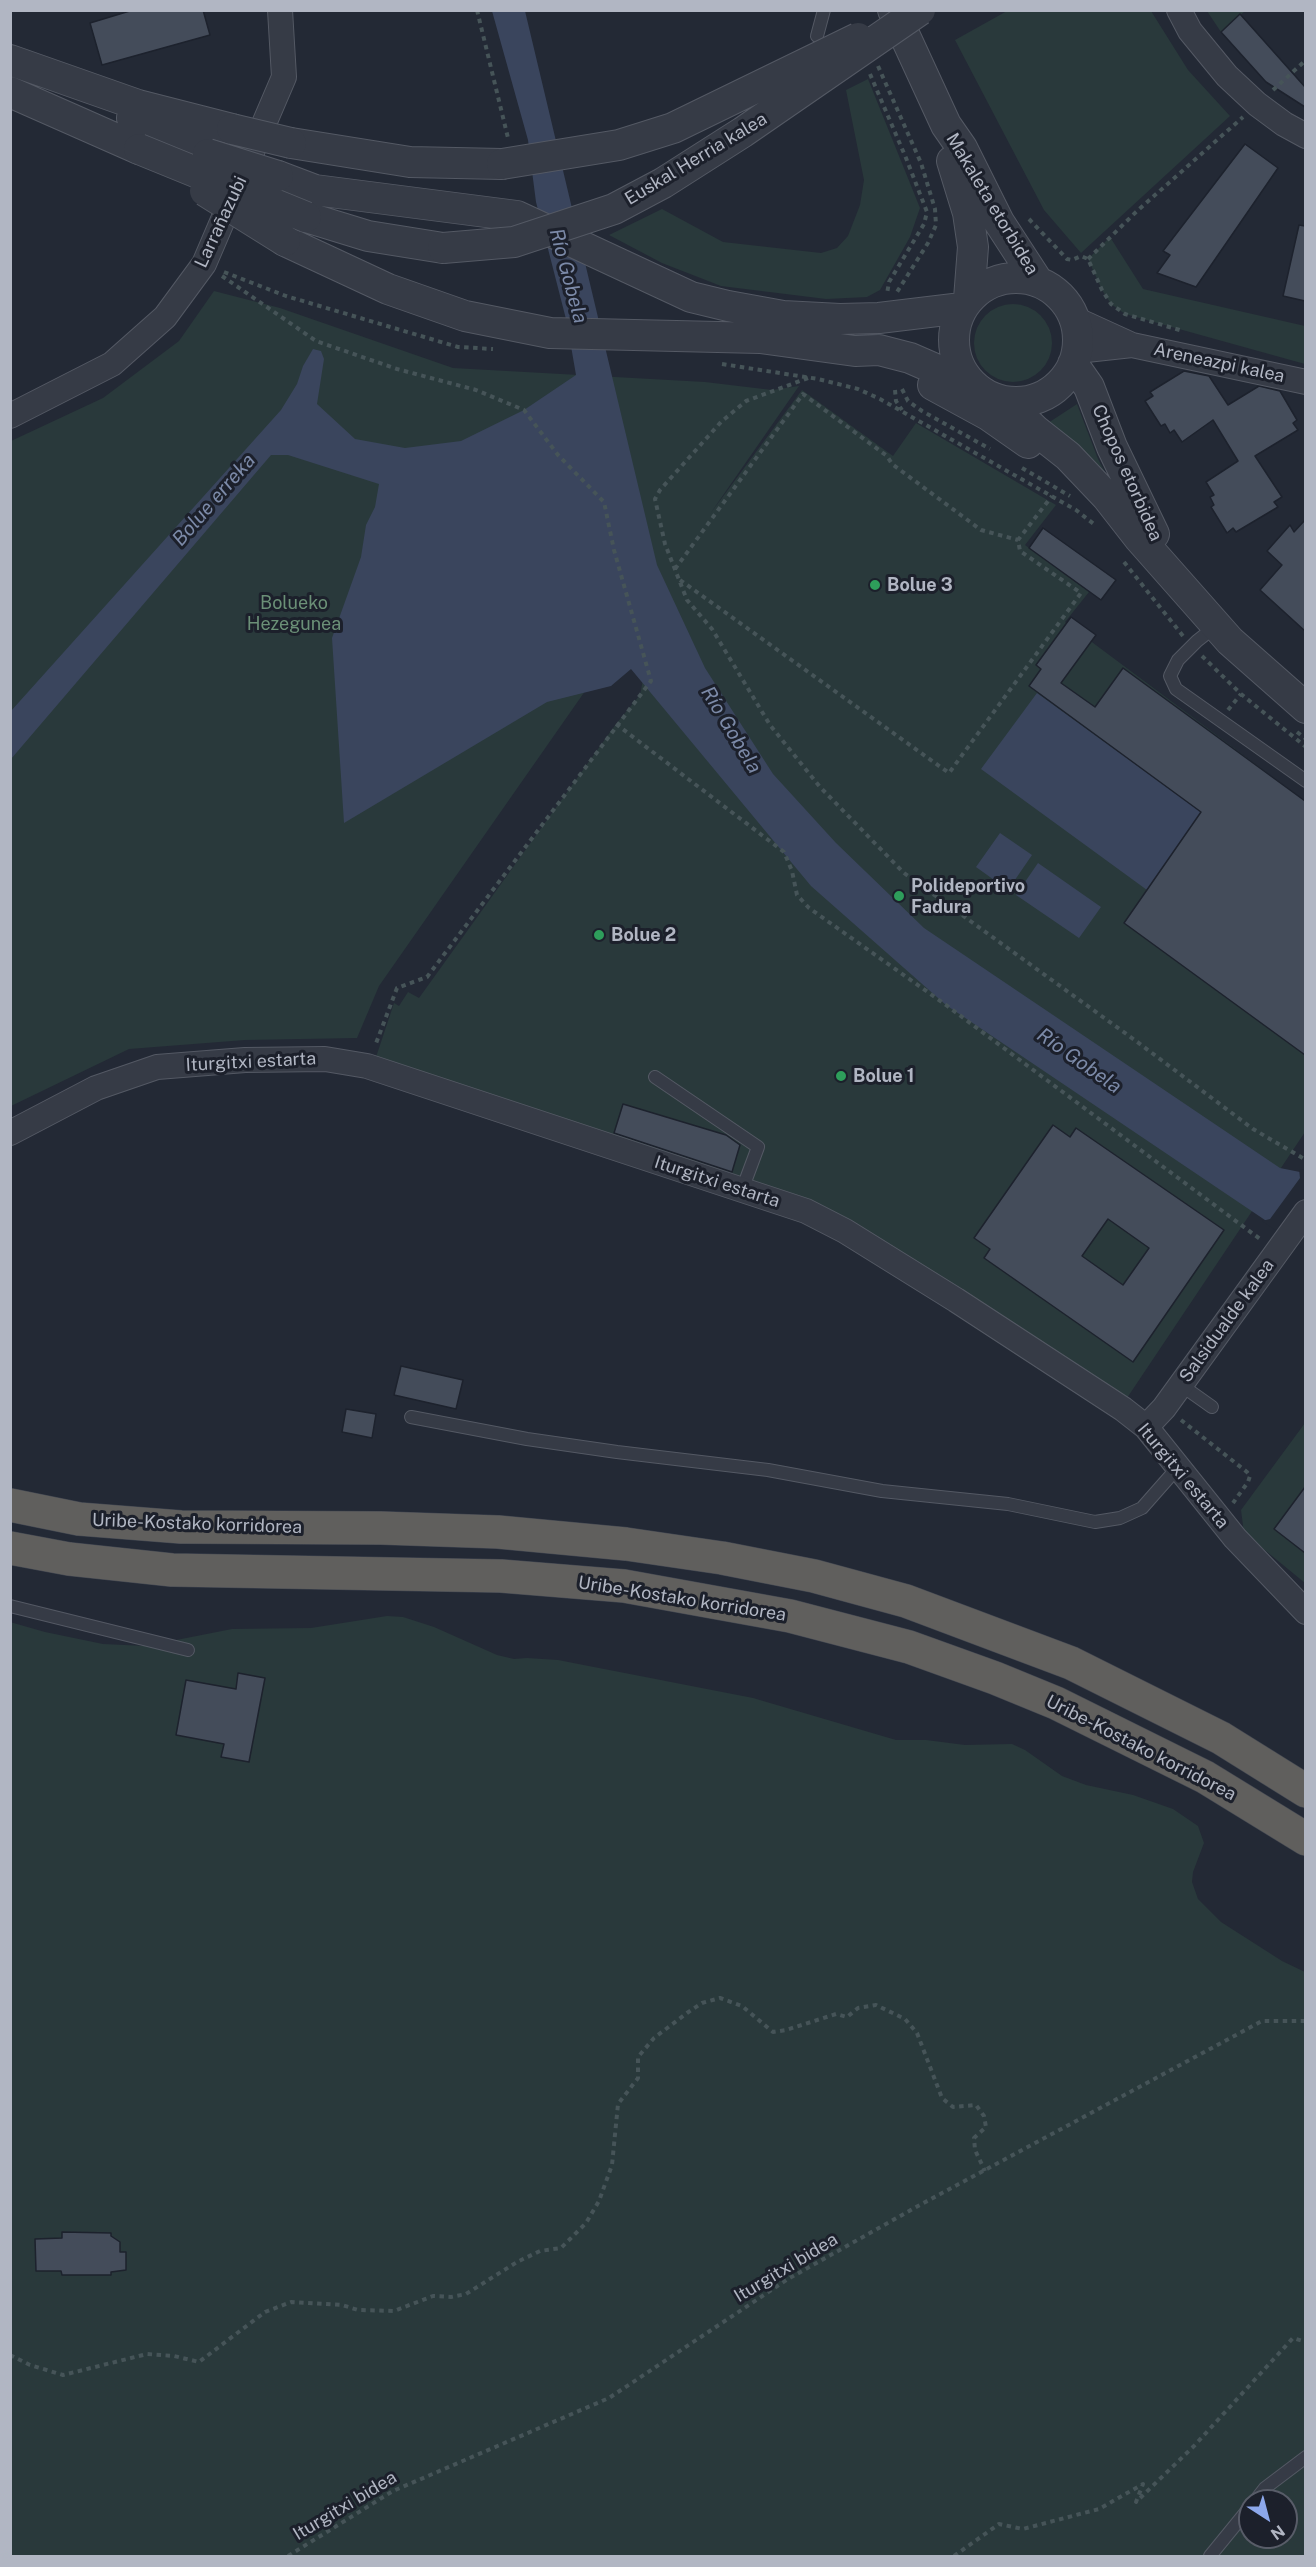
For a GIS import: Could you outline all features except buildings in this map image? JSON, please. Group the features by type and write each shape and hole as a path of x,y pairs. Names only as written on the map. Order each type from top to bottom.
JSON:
{"highway":[{"name":"Uribe-Kostako korridorea","path":"10,1505 79,1519 181,1527 381,1528 498,1532 626,1544 722,1558 814,1576 906,1601 1071,1664 1221,1738 1305,1791"},
{"name":"Uribe-Kostako korridorea","path":"10,1548 69,1559 172,1570 501,1576 602,1584 713,1601 790,1616 909,1647 1056,1703 1205,1777 1305,1839"}],"street":[{"name":"Larrañazubi","path":"10,416 112,364 165,316 204,264 284,77 280,10"},
{"path":"1179,10 1190,31 1227,76 1257,104 1305,136"},
{"path":"10,60 138,105 232,129 291,143 410,162 505,152 620,145 673,128 908,12"},
{"name":"Makaleta etorbidea","path":"908,12 946,125 949,153 968,213 974,247 966,304"},
{"name":"Euskal Herria kalea","path":"139,149 306,217 368,236 443,248 514,242 614,209 663,183 825,78 908,12"},
{"path":"10,60 208,153 315,190 518,216 691,297 783,316 840,319 879,318 966,304"},
{"path":"10,92 139,149 285,241 388,289 465,316 550,333 760,338 855,351 879,350 910,358 972,385 987,396 1006,402 1030,400 1053,390 1065,379 1075,358 1078,337 1075,320 1066,303 1054,291 1038,282 1023,278 1008,278 994,282 966,304 955,328 954,348 960,368 972,385"},
{"name":"Makaleta etorbidea","path":"946,125 962,148 999,222 1038,282"},
{"name":"Areneazpi kalea","path":"1075,320 1132,345 1305,382"},
{"name":"Areneazpi kalea","path":"1075,358 1132,345"},
{"path":"855,351 918,377 988,415 1030,444 1102,508 1144,559 1179,583"},
{"name":"Chopos etorbidea","path":"1075,358 1131,490 1179,583"},
{"path":"1006,402 1035,430 1068,456 1107,497 1217,626 1305,708"},
{"name":"Iturgitxi estarta","path":"10,1132 96,1088 157,1067 245,1060 325,1059 367,1066 806,1211 845,1231 1113,1403 1146,1427 1235,1538 1305,1612"},
{"name":"Salsidualde kalea","path":"1146,1427 1156,1419 1181,1385 1271,1244 1305,1212"}],"lane":[{"path":"817,36 824,10"},
{"path":"1217,626 1191,646 1178,660 1170,676 1176,689 1305,781"},
{"path":"655,1077 758,1147 742,1190"},
{"path":"1181,1385 1212,1407"},
{"path":"411,1417 527,1439 768,1470 882,1491 1008,1504 1095,1522 1120,1518 1142,1508 1179,1466"},
{"path":"10,1606 188,1650"},
{"path":"1264,2489 1305,2457"},
{"path":"1210,2556 1238,2522"}],"path":[{"path":"477,10 505,152"},
{"path":"875,60 921,163 935,209 936,225 928,243 896,294"},
{"path":"1088,260 1136,212 1305,60"},
{"path":"869,73 927,212 924,224 889,282 887,298"},
{"path":"1067,258 1072,260 1081,256 1088,260 1111,304 1125,314 1188,333"},
{"path":"204,264 286,296 458,347 505,349"},
{"path":"204,264 316,341 397,369 476,390 524,410 558,455 604,502 614,550 651,681 616,724 427,977 397,988 367,1066"},
{"path":"718,364 810,378 858,389 903,411 1052,496 1076,510 1098,529"},
{"path":"810,378 746,401 721,422 660,490 655,499 665,544 687,600 712,629 770,725 820,787 904,873 1254,1129 1305,1160"},
{"path":"902,389 908,401 922,411 993,451"},
{"path":"895,390 896,401 903,411"},
{"path":"675,570 803,394 981,530 1018,540"},
{"path":"1014,463 1078,502"},
{"path":"678,579 950,773 1081,593 1020,551 1018,540 1052,496"},
{"path":"1122,559 1191,646 1237,691 1305,747"},
{"path":"1250,693 1305,739"},
{"path":"616,724 784,852 792,871 797,895 809,908 946,1005 1271,1244"},
{"path":"1179,1419 1248,1472 1250,1476 1248,1482 1228,1509"},
{"path":"10,2355 30,2365 63,2376 147,2354 174,2356 199,2362 265,2312 291,2302 342,2305 358,2310 394,2311 433,2296 451,2297 466,2294 517,2262 540,2251 561,2248 586,2223 599,2201 612,2164 618,2104 638,2078 638,2057 654,2038 687,2013 702,2003 720,1998 742,2006 773,2032 836,2014 848,2017 858,2008 876,2005 905,2019 917,2033 942,2098 953,2107 976,2105 984,2116 986,2127 974,2138 975,2150 985,2170"},
{"name":"Iturgitxi bidea","path":"288,2556 393,2491 609,2398 788,2279 1262,2021 1305,2021"},
{"path":"954,2556 999,2524 1023,2529 1099,2509 1143,2484 1136,2502 1194,2446 1293,2337 1305,2342"}],"green space":[{"path":"1007,11 1151,11 1188,70 1230,116 1081,253 1044,210 955,40"},
{"path":"1207,11 1245,11 1221,32"},
{"path":"868,79 920,208 910,237 880,290 867,297 826,299 721,286 662,263 609,235 662,209 723,242 821,253 837,248 848,236 860,205 864,180 846,90"},
{"path":"1110,237 1143,289 1305,326 1305,364 1125,314 1111,304 1088,259"},
{"name":"Bolueko Hezegunea","path":"214,291 280,308 453,368 705,382 772,390 799,386 710,514 802,390 893,456 916,423 1056,505 1025,545 1089,592 1065,622 1305,801 1305,1132 1125,1401 846,1223 731,1173 376,1057 394,1003 399,1006 408,992 419,998 616,724 640,695 662,581 379,986 357,1038 245,1040 129,1049 11,1106 11,441 103,398 179,341"},
{"path":"1013,304 1028,307 1041,315 1049,328 1052,343 1049,358 1041,371 1028,379 1013,382 998,379 985,371 977,358 974,343 977,328 985,315 998,307"},
{"path":"1077,404 1098,459 1116,493 1048,423"},
{"path":"1305,1423 1305,1583 1244,1533 1241,1510"},
{"path":"387,1616 403,1617 434,1627 497,1655 514,1659 558,1660 753,1698 896,1740 926,1740 965,1745 1012,1744 1025,1750 1062,1776 1086,1785 1133,1795 1173,1809 1198,1826 1204,1843 1193,1872 1192,1882 1198,1899 1221,1922 1282,1961 1305,1972 1305,2556 11,2556 10,1622 103,1644 146,1646 232,1629 311,1628"}],"water":[{"path":"492,11 525,11 657,565 705,668 773,774 836,843 924,928 1280,1168 1305,1173 1305,1247 946,1005 811,886 631,669 611,686 547,702 344,823 332,638 361,557 366,525 375,507 379,484 288,455 271,455 11,759 11,711 281,410 297,384 303,366 313,349 321,351 324,359 317,404 355,439 405,448 461,441 524,410 576,375 567,323 536,202 528,140"},
{"path":"1037,693 1201,812 1147,890 981,769"},
{"path":"1000,833 1032,855 1008,890 976,867"},
{"path":"1038,863 1101,907 1079,938 1016,895"}],"pier":[{"path":"1299,1169 1306,1170 1305,1250 1262,1221 1270,1219 1300,1178"}],"place":[{"name":"Bolue 3","path":"875,585"},
{"name":"Polideportivo Fadura","path":"899,896"},
{"name":"Bolue 2","path":"599,935"},
{"name":"Bolue 1","path":"841,1076"}],"water label":[{"name":"Río Gobela","path":"568,276"},
{"name":"Bolue erreka","path":"214,500"},
{"name":"Río Gobela","path":"731,730"},
{"name":"Río Gobela","path":"1079,1061"}]}
